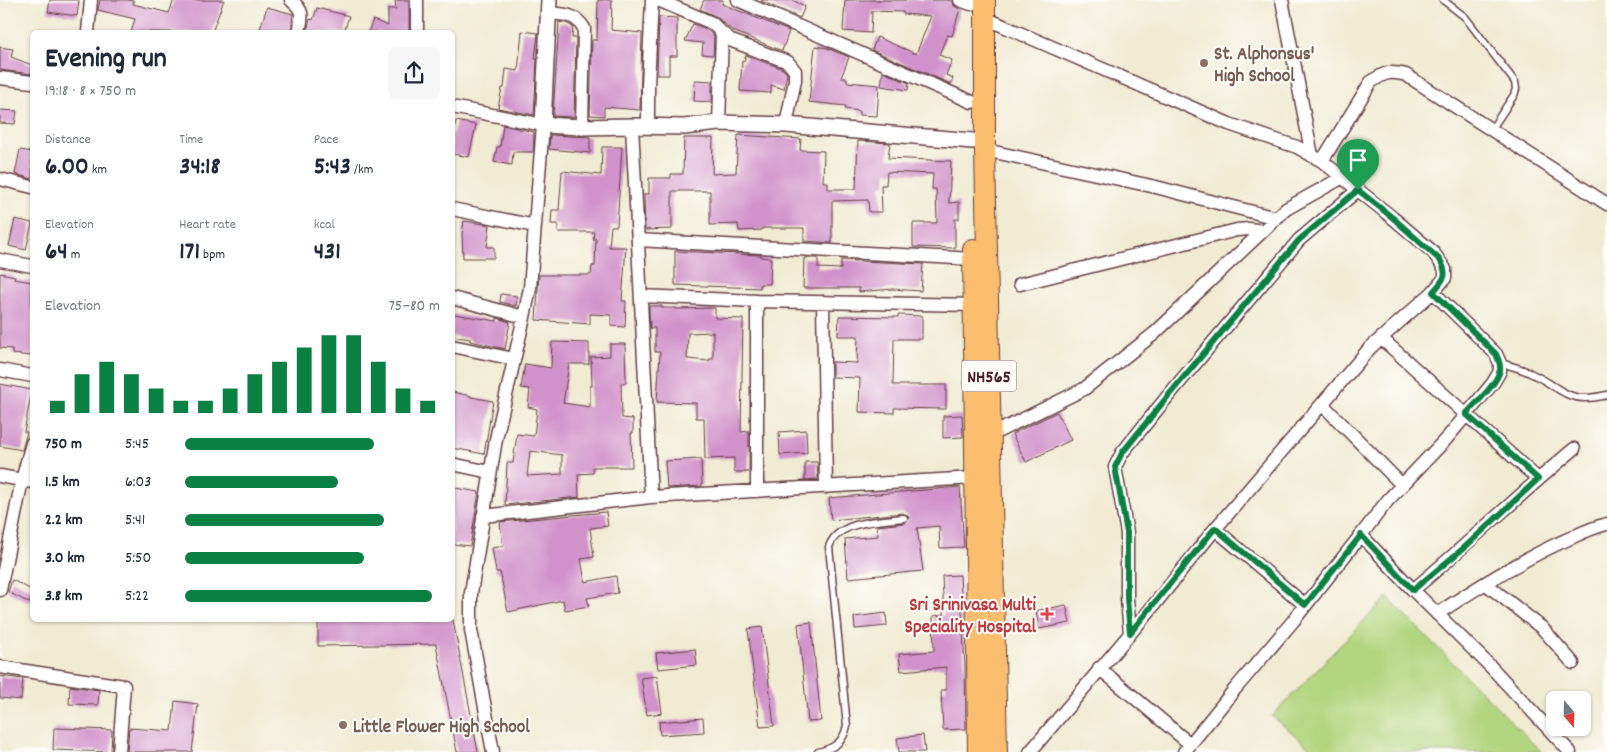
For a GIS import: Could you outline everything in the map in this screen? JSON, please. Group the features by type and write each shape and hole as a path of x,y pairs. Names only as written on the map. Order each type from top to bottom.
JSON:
{"highway":[{"name":"NH565","path":"975,4 972,102 979,145 973,259 978,752"},
{"name":"NH565","path":"975,4 991,435 997,752"}],"street":[{"path":"88,30 90,0"},
{"path":"291,0 300,8 302,17 299,30"},
{"path":"417,0 417,30"},
{"path":"648,126 652,0"},
{"path":"658,0 712,23 732,42 788,62 794,71 795,80 786,125"},
{"path":"738,0 972,102"},
{"path":"1282,0 1317,159"},
{"path":"975,4 1228,124 1297,147 1343,177 1393,218 1440,260 1445,269 1445,278 1433,292 1370,348 1215,528 1030,752"},
{"path":"493,752 471,630 470,593 496,439 530,288 543,125 549,7 577,18 584,28 582,127"},
{"path":"719,123 722,33"},
{"path":"1317,159 1371,82 1381,75 1392,72 1406,75 1607,204"},
{"path":"0,78 30,82"},
{"path":"455,108 543,125 684,127 719,123 786,125 979,145 1276,218"},
{"path":"632,126 650,497"},
{"path":"991,435 1084,390 1155,333 1286,209 1343,177"},
{"path":"0,178 30,186"},
{"path":"1130,633 1127,599 1127,533 1115,467 1122,453 1299,240 1358,190"},
{"path":"455,210 535,226"},
{"path":"1020,284 1237,230 1263,231"},
{"path":"638,240 973,259"},
{"path":"0,260 30,266"},
{"path":"1099,668 1187,748 1305,605 1369,523 1447,438 1493,383 1500,371 1500,363 1496,354 1433,292"},
{"path":"641,296 757,301 974,305"},
{"path":"455,299 524,317"},
{"path":"757,301 757,491"},
{"path":"823,302 826,487"},
{"path":"1381,338 1538,479"},
{"path":"455,347 514,359"},
{"path":"0,370 30,376"},
{"path":"1322,404 1402,485"},
{"path":"1413,590 1465,547 1538,479 1574,449"},
{"path":"0,590 2,570 27,481 30,458"},
{"path":"455,465 490,472"},
{"path":"0,476 27,481"},
{"path":"483,516 650,497 974,478"},
{"path":"1437,614 1530,558 1594,527 1607,524"},
{"path":"1215,528 1305,605"},
{"path":"1361,535 1413,590 1492,668 1570,752"},
{"path":"1486,583 1542,628 1574,663"},
{"path":"0,667 124,686 119,752"}],"lane":[{"path":"1443,0 1465,17 1515,82 1516,89 1514,95 1491,130"},
{"path":"1500,363 1517,367 1532,374 1569,396 1593,398 1607,395"},
{"path":"819,752 831,748 840,742 845,735 847,726 829,547 832,538 858,524 904,518"}],"green space":[{"path":"1387,597 1542,752 1315,752 1272,716"}],"building":[{"path":"50,0 79,0 77,16 48,12"},
{"path":"100,0 134,1 133,4 169,13 174,0 224,0 213,30 132,30 135,19 98,10"},
{"path":"395,0 409,0 409,30 369,30 373,20 388,26 388,9 396,9"},
{"path":"598,0 612,0 611,30 642,33 640,110 604,107 604,116 590,115 592,40 597,40"},
{"path":"704,0 723,0 722,4 789,31 782,51 733,31 717,17 700,9"},
{"path":"762,0 792,0 805,6 800,18"},
{"path":"845,0 952,1 954,6 960,9 952,36 947,35 939,55 952,60 946,75 953,78 951,84 872,50 877,37 916,54 931,16 903,14 903,12 872,11 871,33 843,31"},
{"path":"267,7 293,14 291,30 260,30"},
{"path":"317,8 349,16 345,30 307,30 310,19 313,20"},
{"path":"659,17 677,18 677,56 669,56 669,75 657,75"},
{"path":"559,22 573,27 572,38 576,38 574,117 553,116"},
{"path":"693,24 707,30 714,36 713,55 702,54 703,43 685,41"},
{"path":"522,31 538,33 535,59 537,59 534,115 498,108 502,88 504,88 506,69 518,71"},
{"path":"815,46 827,48 849,57 841,78 847,78 847,82 879,85 877,116 859,115 859,111 845,109 846,106 809,102"},
{"path":"0,47 13,49 11,57 30,64 30,74 0,70"},
{"path":"746,55 783,69 787,74 784,89 771,85 771,93 740,91 742,61 744,61"},
{"path":"883,72 909,83 908,90 881,86"},
{"path":"695,80 712,81 712,102 694,101"},
{"path":"0,110 17,111 15,124 0,123"},
{"path":"456,121 476,125 469,157 455,155"},
{"path":"503,125 534,132 533,152 513,152 512,165 494,162 497,147 500,147"},
{"path":"550,135 590,137 590,153 549,149"},
{"path":"738,135 801,139 800,150 824,151 823,182 828,182 828,189 856,189 858,141 890,143 888,158 951,161 949,203 959,202 959,219 955,219 955,248 913,247 913,223 937,223 936,189 932,189 933,174 887,172 886,185 881,185 882,212 869,212 868,200 832,201 832,243 804,241 804,228 762,228 762,230 739,231 738,224 710,225 710,191 672,191 672,229 645,230 644,194 649,194 649,178 671,178 671,174 683,174 684,138 713,138 712,174 736,173"},
{"path":"602,147 622,147 617,226 611,226 609,247 626,247 622,301 626,301 625,327 611,326 611,315 590,314 590,324 536,320 539,275 591,275 592,266 595,266 596,239 593,239 594,232 558,232 558,224 551,224 552,210 559,210 562,171 601,175"},
{"path":"20,150 30,152 30,178 15,174"},
{"path":"15,219 30,223 26,250 9,246"},
{"path":"464,221 490,225 487,247 494,247 494,258 463,258 462,234"},
{"path":"675,251 761,255 761,257 771,258 770,284 760,284 760,288 675,285"},
{"path":"804,258 818,258 818,268 841,269 841,260 923,264 921,291 892,289 859,292 859,288 803,288"},
{"path":"0,273 15,276 14,279 30,282 30,356 12,354 12,349 0,348"},
{"path":"501,294 517,296 516,306 500,302"},
{"path":"649,306 676,309 715,308 715,318 743,319 741,432 749,431 749,472 734,472 734,458 705,459 704,418 696,418 696,403 657,402 660,352 655,352 655,328 650,328","holes":["713,332 713,359 709,359 709,361 687,359 688,333"]},
{"path":"455,314 497,321 497,318 510,322 505,349 470,341 470,339 455,336"},
{"path":"898,315 922,316 922,339 894,339 893,385 946,385 946,409 894,408 894,413 859,412 860,378 832,377 832,362 857,363 858,336 838,336 839,316 898,317"},
{"path":"552,342 589,343 589,364 569,364 563,403 590,407 590,386 592,386 591,357 610,356 610,344 625,344 626,383 621,383 622,418 633,419 633,433 631,433 632,467 593,467 593,473 578,474 579,497 505,505 507,463 513,463 517,434 534,436 537,409 528,407 530,389 521,388 525,364 551,368","holes":["530,451 562,455 562,474 527,476"]},
{"path":"0,384 30,390 30,400 24,432 27,432 22,450 0,446"},
{"path":"455,393 493,401 484,454 455,449"},
{"path":"1057,412 1071,440 1026,462 1012,434"},
{"path":"962,415 963,437 943,438 943,416"},
{"path":"806,430 807,453 780,455 779,432"},
{"path":"701,459 702,486 667,488 665,461"},
{"path":"805,462 817,462 818,479 805,480"},
{"path":"960,487 964,547 940,548 939,526 917,528 923,571 848,578 845,539 878,536 877,526 905,523 909,517 903,513 831,520 829,498"},
{"path":"455,488 479,492 470,546 455,544"},
{"path":"606,512 608,526 590,528 594,557 581,559 585,582 616,576 618,593 587,598 589,606 565,610 563,600 508,612 500,572 496,572 492,548 503,546 500,522"},
{"path":"960,575 966,729 943,730 941,690 946,690 946,667 901,671 899,654 934,651 933,616 944,615 942,576"},
{"path":"12,580 30,589 30,603 8,592"},
{"path":"1066,605 1070,623 1039,629 1036,611"},
{"path":"886,613 887,626 855,629 854,617"},
{"path":"318,622 453,622 478,752 457,752 436,644 318,646"},
{"path":"811,622 821,721 808,722 798,624"},
{"path":"762,627 774,726 760,727 748,629"},
{"path":"695,649 697,665 658,669 656,653"},
{"path":"0,676 23,679 21,700 0,698"},
{"path":"657,676 662,713 647,715 641,678"},
{"path":"70,686 99,690 98,705 69,704"},
{"path":"175,701 198,704 192,752 127,752 129,728 172,731"},
{"path":"703,718 704,732 660,735 659,722"},
{"path":"54,728 112,730 111,752 53,750"},
{"path":"923,735 925,752 899,752 897,738"}],"place":[{"name":"St. Alphonsus' High School","path":"1204,63"},
{"name":"Sri Srinivasa Multi Speciality Hospital","path":"1047,614"},
{"name":"Little Flower High School","path":"343,725"}],"route":[{"path":"1358,190 1433,252 1440,260 1445,269 1445,278 1433,292 1496,354 1500,363 1500,371 1493,383 1466,414 1538,479 1465,547 1413,590 1361,535 1305,605 1215,528 1130,633 1127,599 1127,533 1115,467 1122,453 1299,240 1358,190"}]}
